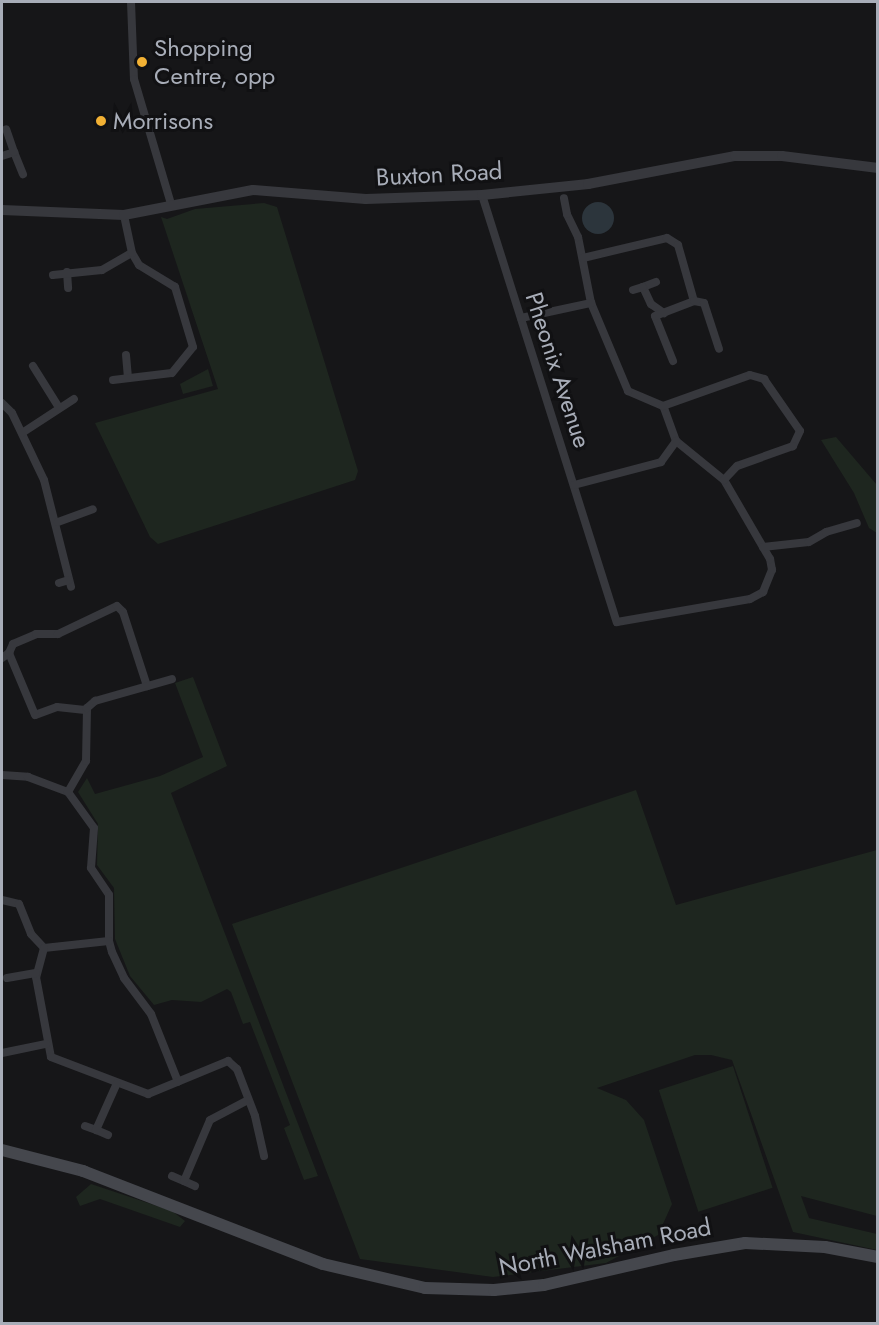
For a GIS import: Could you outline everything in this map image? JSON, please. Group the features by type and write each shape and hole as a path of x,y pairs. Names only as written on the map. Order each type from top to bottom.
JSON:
{"main road":[{"name":"North Walsham Road","path":"2,1150 83,1171 323,1264 425,1287 463,1291 544,1285 674,1255 745,1243 825,1246 878,1257"}],"street":[{"path":"131,2 134,79 171,204"},
{"path":"6,129 23,174"},
{"path":"2,156 14,152"},
{"name":"Buxton Road","path":"2,210 124,215 171,204 253,190 348,198 482,195 588,184 735,156 782,156 878,168"},
{"name":"Pheonix Avenue","path":"482,195 617,621 750,599 763,592 772,570 763,548"},
{"path":"564,198 583,258 591,303 628,391 663,406 750,375 764,379 800,431 793,446 737,466 724,480"},
{"path":"113,380 172,373 193,347 175,287 147,273 132,253 124,215"},
{"path":"583,258 667,238 678,245 694,301"},
{"path":"53,275 102,270 132,253"},
{"path":"67,272 68,288"},
{"path":"633,290 656,282"},
{"path":"643,287 651,304 664,313"},
{"path":"673,362 655,316 694,301 704,303 719,349"},
{"path":"521,318 591,303"},
{"path":"126,355 128,378"},
{"path":"33,366 58,406"},
{"path":"22,433 58,406 74,399"},
{"path":"2,403 22,433 58,522 70,583 59,583"},
{"path":"663,406 676,441 724,480 763,548 809,542 826,532 853,528"},
{"path":"574,485 661,462 676,441"},
{"path":"58,522 93,509"},
{"path":"147,686 123,612 117,606 58,634 36,634 17,641 5,656 35,715 57,707 85,710 95,701 172,679"},
{"path":"68,792 86,761 85,710"},
{"path":"2,775 28,777 68,792 94,830 91,863 109,895 109,941 124,978 151,1014 178,1083"},
{"path":"2,900 13,897 19,904 31,934 44,948"},
{"path":"44,948 109,941"},
{"path":"44,948 36,973 46,1044 51,1057 148,1094 228,1061 237,1069 249,1100 258,1125 255,1145 264,1156"},
{"path":"7,978 36,973"},
{"path":"2,1053 46,1044"},
{"path":"96,1130 117,1083"},
{"path":"184,1181 210,1120 249,1100"},
{"path":"85,1126 108,1135"},
{"path":"172,1176 195,1186"}],"shaded area":[{"path":"598,202 610,206 614,218 610,230 598,234 586,230 582,218 586,206"},
{"path":"264,203 277,207 358,471 355,480 158,544 150,537 95,423 218,389 161,217 167,219 195,209"},
{"path":"208,369 213,386 183,394 180,384"},
{"path":"836,437 877,485 877,533 869,528 854,493 821,440"},
{"path":"193,677 227,766 171,793 318,1176 304,1180 284,1128 290,1125 250,1022 243,1024 231,992 227,989 201,1002 172,1000 154,1005 130,976 115,939 114,888 97,865 98,824 78,792 87,778 95,794 160,776 203,757 175,683"},
{"path":"636,790 676,905 877,850 877,1216 801,1196 809,1218 877,1234 877,1250 793,1232 732,1060 711,1055 695,1055 597,1088 626,1100 644,1120 672,1204 658,1235 606,1263 493,1277 360,1259 232,924"},
{"path":"733,1066 773,1188 698,1212 659,1090"},
{"path":"91,1184 172,1211 185,1221 180,1227 100,1199 80,1206 76,1197"}],"place":[{"name":"Shopping Centre, opp","path":"142,62"},
{"name":"Morrisons","path":"101,121"}]}
